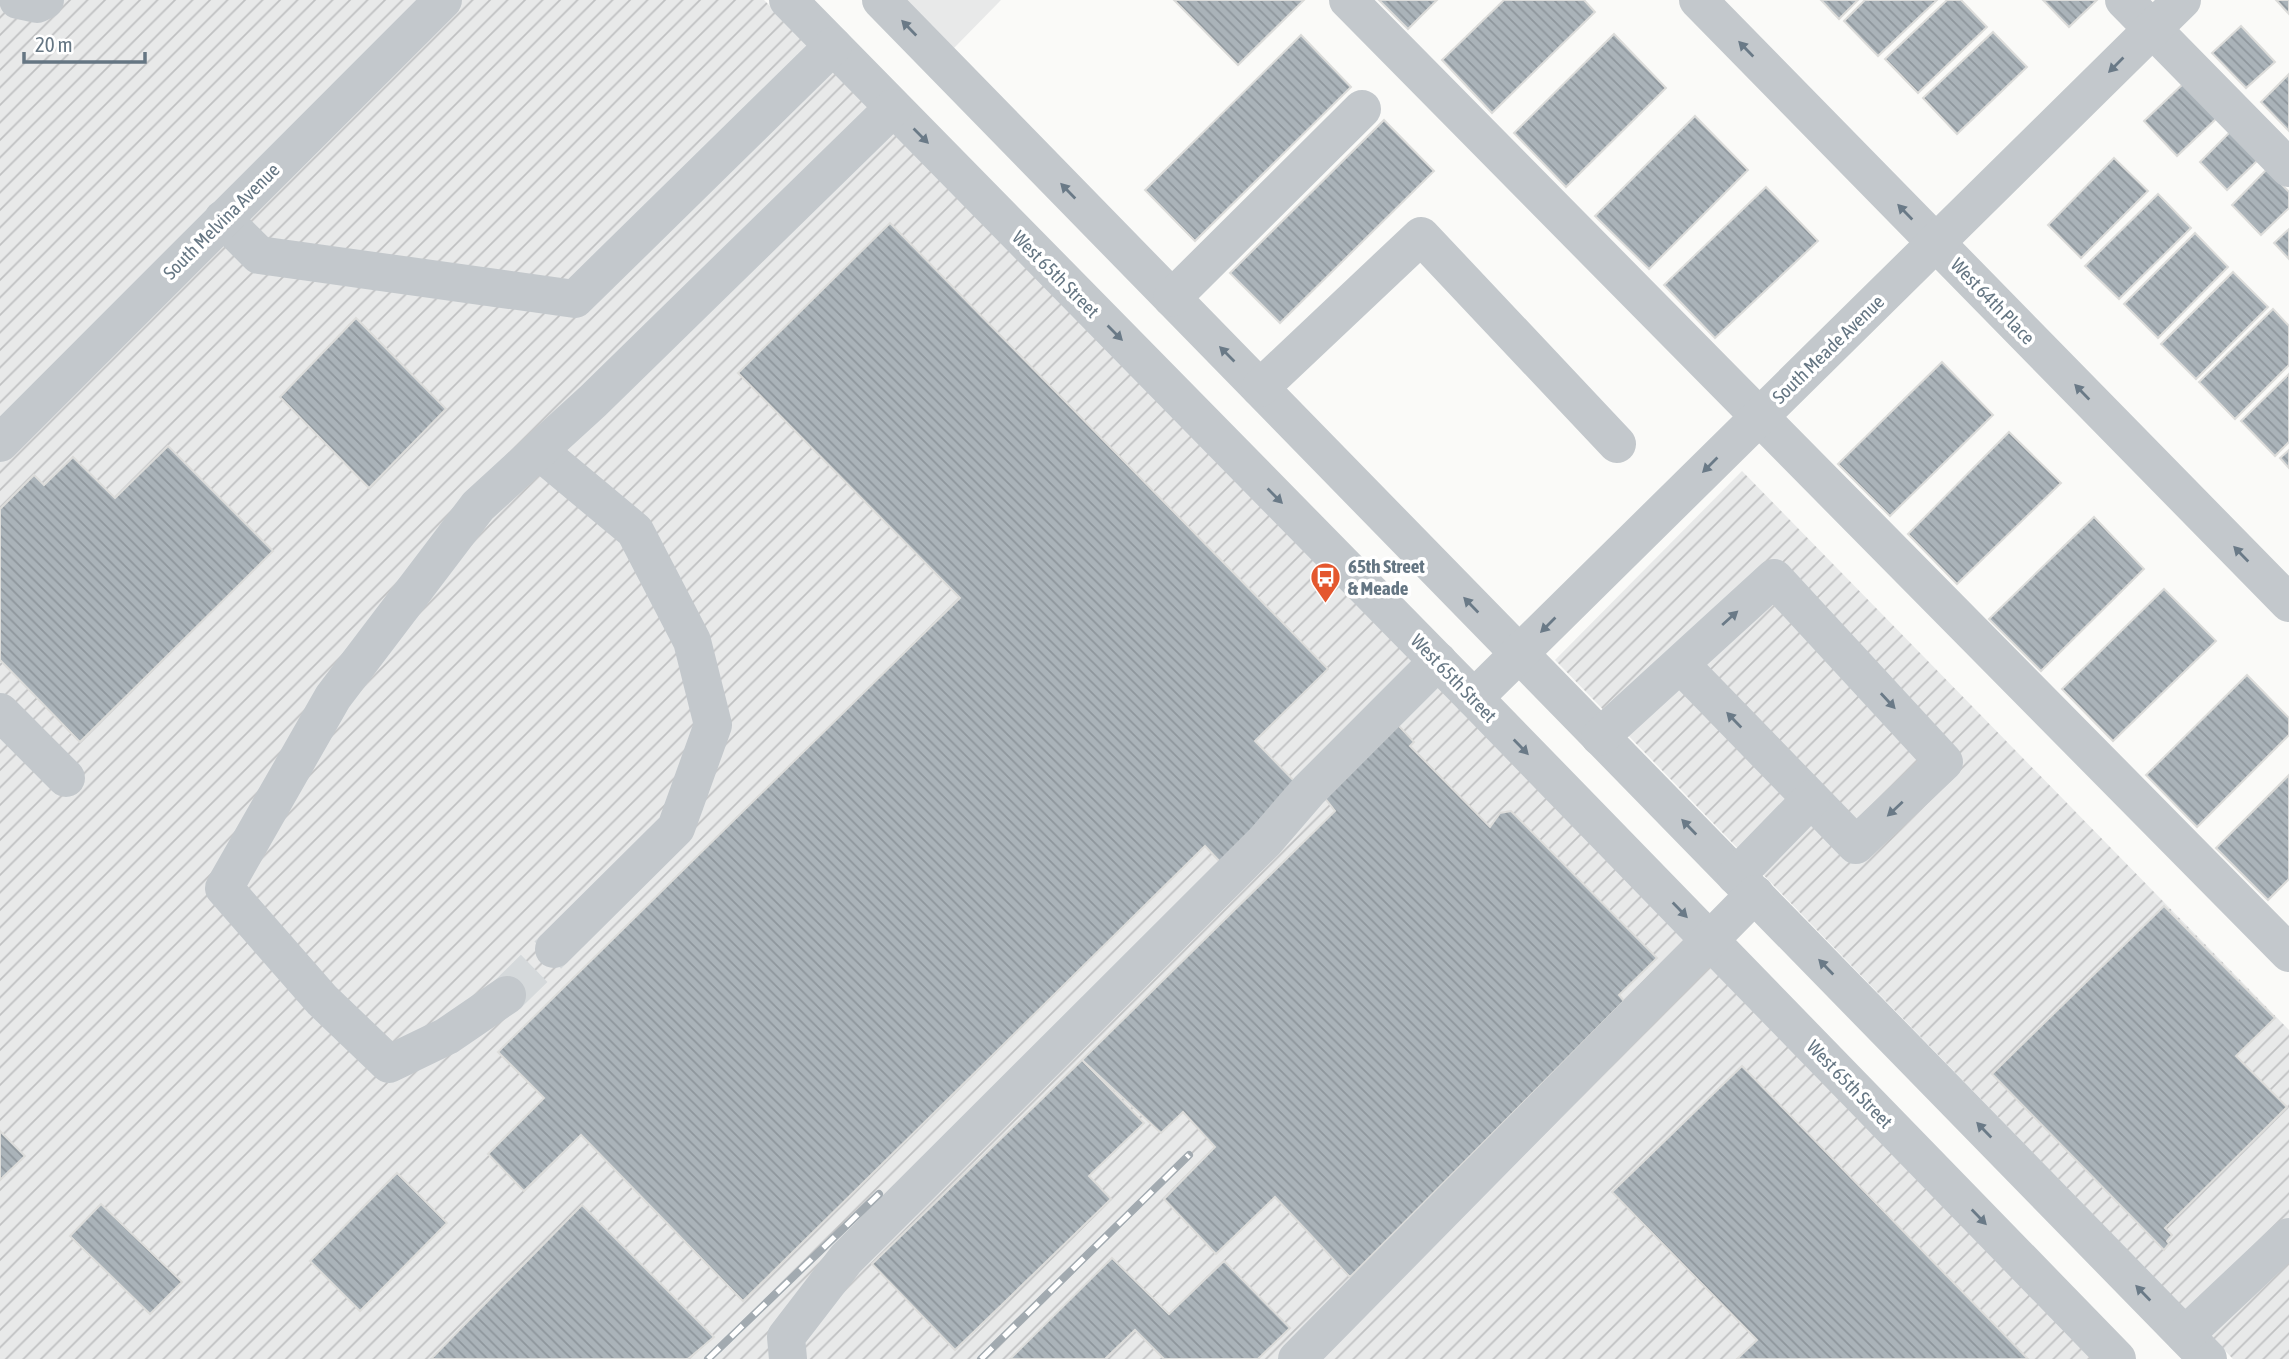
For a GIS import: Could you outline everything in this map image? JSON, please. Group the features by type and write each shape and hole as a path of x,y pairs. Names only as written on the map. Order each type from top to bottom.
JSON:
{"street":[{"path":"18,0 37,4 45,0"},
{"name":"South Melvina Avenue","path":"0,443 443,0"},
{"name":"West 65th Street","path":"788,0 1474,698 2117,1359"},
{"path":"881,0 2197,1347 2289,1237"},
{"path":"1348,0 2289,953"},
{"name":"West 64th Place","path":"1698,0 2289,603"},
{"path":"2124,0 2289,168"},
{"name":"South Meade Avenue","path":"1474,698 2182,0"},
{"path":"223,219 259,255 575,299 833,46"},
{"path":"507,995 447,1036 389,1064 322,1000 224,888 333,696 478,506 603,391 893,108"},
{"path":"1172,298 1362,109"},
{"path":"1260,388 1421,236 1617,444"},
{"path":"539,451 635,531 692,641 713,725 676,828 554,949"},
{"path":"1600,737 1774,578 1944,762 1856,845 1680,664"},
{"path":"788,1359 786,1336 846,1259 1265,841 1309,790 1437,661"},
{"path":"0,712 66,778"},
{"path":"1297,1359 1709,939 1745,885 1811,799"}],"shaded area":[{"path":"0,0 764,0 2109,1359 0,1359"},
{"path":"906,0 1001,0 954,48"},
{"path":"1742,471 2289,1030 2289,1359 2233,1359 1555,660"}],"building":[{"path":"1174,0 1304,0 1238,65"},
{"path":"1379,0 1437,0 1408,29"},
{"path":"1504,0 1584,0 1595,12 1492,113 1442,60"},
{"path":"1821,0 1858,0 1839,19"},
{"path":"1865,0 1937,0 1878,56 1844,21"},
{"path":"1947,0 1961,0 1987,27 1918,93 1885,59"},
{"path":"2043,0 2097,0 2069,27"},
{"path":"2276,0 2289,0 2289,14"},
{"path":"2241,26 2275,62 2246,88 2212,53"},
{"path":"1993,32 2027,67 1957,134 1923,98"},
{"path":"1614,34 1666,88 1566,187 1514,133"},
{"path":"1301,35 1351,87 1195,241 1145,190"},
{"path":"2289,74 2289,131 2261,102"},
{"path":"2184,83 2217,118 2177,156 2144,121"},
{"path":"1695,116 1748,170 1649,269 1595,216"},
{"path":"1384,120 1434,171 1280,323 1230,273"},
{"path":"2231,131 2258,160 2227,190 2200,162"},
{"path":"2114,158 2148,191 2081,258 2048,225"},
{"path":"2267,169 2289,192 2289,208 2261,235 2232,205"},
{"path":"1766,187 1818,241 1715,338 1664,285"},
{"path":"2158,194 2191,228 2119,299 2085,266"},
{"path":"890,223 1328,669 1255,741 1300,787 1222,864 1205,846 743,1301 581,1135 524,1191 488,1154 544,1098 498,1052 960,598 738,373"},
{"path":"2289,229 2289,259 2274,243"},
{"path":"2195,233 2228,267 2158,338 2124,304"},
{"path":"2233,272 2268,307 2196,379 2161,344"},
{"path":"2273,309 2289,326 2289,365 2235,419 2199,382"},
{"path":"356,318 446,409 369,488 280,397"},
{"path":"1942,362 1993,415 1890,516 1838,464"},
{"path":"2289,374 2289,442 2275,456 2241,421"},
{"path":"2009,432 2061,483 1957,584 1908,534"},
{"path":"168,446 273,551 80,742 0,660 0,509 34,475 44,485 73,457 115,498"},
{"path":"2289,450 2289,468 2280,458"},
{"path":"2094,517 2144,569 2041,671 1989,619"},
{"path":"2164,589 2216,641 2113,741 2062,689"},
{"path":"2247,675 2289,718 2289,735 2197,827 2146,775"},
{"path":"1397,724 1414,742 1410,746 1490,827 1500,813 1511,811 1657,958 1619,995 1624,1001 1350,1277 1275,1197 1216,1254 1164,1199 1215,1147 1183,1112 1161,1133 1082,1060 1335,811 1324,797"},
{"path":"2289,775 2289,879 2268,900 2216,848"},
{"path":"2164,906 2275,1018 2236,1056 2287,1107 2165,1228 2172,1235 2164,1250 1992,1074"},
{"path":"1082,1060 1144,1123 1089,1176 1111,1199 955,1350 872,1264"},
{"path":"1742,1066 2028,1359 1737,1359 1757,1340 1612,1192"},
{"path":"0,1131 25,1156 0,1180"},
{"path":"397,1173 447,1223 360,1311 310,1261"},
{"path":"101,1204 182,1282 150,1314 70,1236"},
{"path":"582,1205 714,1337 688,1359 431,1359"},
{"path":"1112,1258 1169,1314 1224,1261 1290,1328 1258,1359 1164,1359 1135,1330 1105,1359 1010,1359"}],"tunnel":[{"path":"507,995 554,949"}],"railway":[{"path":"981,1359 1189,1155"},
{"path":"708,1359 879,1194"}],"place":[{"name":"65th Street & Meade","path":"1325,604"}]}
